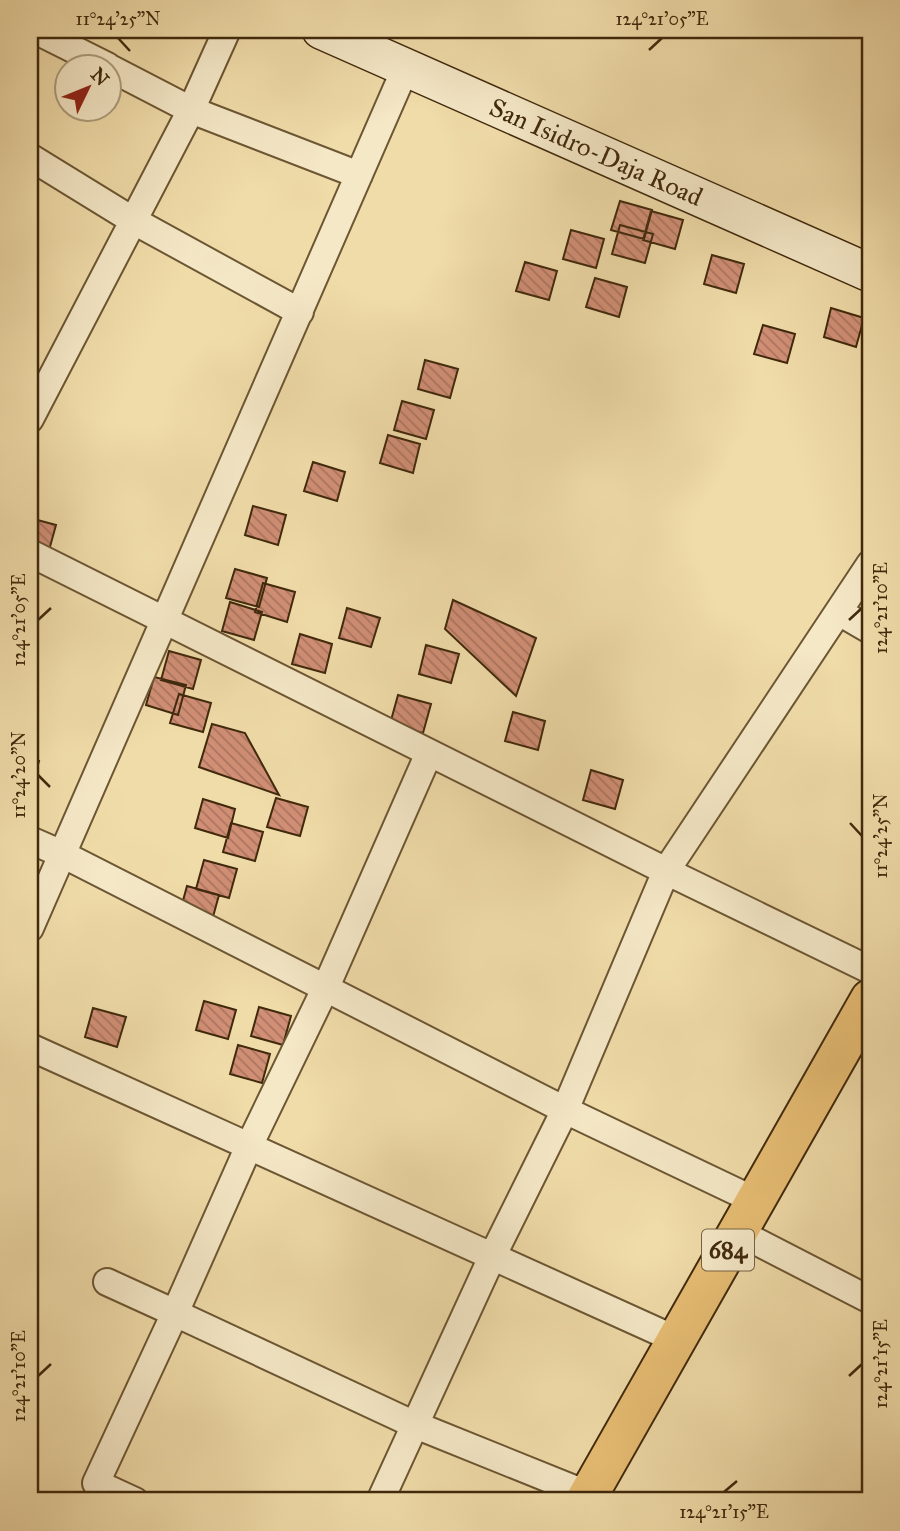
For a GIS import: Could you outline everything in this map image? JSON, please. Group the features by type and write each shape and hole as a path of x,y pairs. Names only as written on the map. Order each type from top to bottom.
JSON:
{"main road":[{"name":"684","path":"587,1498 870,999"}],"street":[{"path":"35,30 78,52"},
{"path":"30,419 191,110 227,30"},
{"name":"San Isidro-Daja Road","path":"321,30 870,273"},
{"path":"30,928 406,67"},
{"path":"122,74 191,110 359,176"},
{"path":"30,157 134,221 300,312"},
{"path":"30,553 870,970"},
{"path":"380,1501 413,1424 492,1257 565,1110 666,871 870,564"},
{"path":"839,612 870,629"},
{"path":"135,1501 96,1483 249,1146 326,988 429,752"},
{"path":"30,840 565,1110 747,1216 870,1300"},
{"path":"30,1047 677,1340"},
{"path":"107,1282 413,1424 587,1498"}],"building":[{"path":"620,201 652,210 644,239 611,230"},
{"path":"651,211 683,220 675,249 643,240"},
{"path":"620,225 653,234 645,263 612,254"},
{"path":"571,230 604,239 596,268 563,259"},
{"path":"712,255 744,264 736,293 704,284"},
{"path":"525,262 557,271 549,300 516,291"},
{"path":"595,278 627,287 619,317 586,307"},
{"path":"831,308 864,318 856,347 824,337"},
{"path":"763,325 795,334 787,363 754,354"},
{"path":"425,360 458,369 450,398 418,389"},
{"path":"402,401 434,410 426,439 394,430"},
{"path":"388,435 420,444 413,473 380,463"},
{"path":"313,462 345,472 337,501 304,491"},
{"path":"253,506 286,515 278,545 245,535"},
{"path":"30,518 56,525 48,554 30,549"},
{"path":"235,569 267,578 259,607 226,598"},
{"path":"263,583 295,592 287,622 255,612"},
{"path":"453,600 536,638 516,696 445,629"},
{"path":"230,602 262,612 254,640 222,631"},
{"path":"347,608 380,618 371,647 339,638"},
{"path":"300,634 332,644 325,673 292,664"},
{"path":"426,645 459,654 451,683 419,674"},
{"path":"169,651 201,660 193,689 161,680"},
{"path":"154,677 186,685 178,715 146,705"},
{"path":"179,694 211,703 203,732 170,723"},
{"path":"398,695 431,704 423,733 390,724"},
{"path":"513,712 545,721 538,750 505,741"},
{"path":"212,724 245,733 279,795 199,767"},
{"path":"30,758 39,761 31,790 30,790"},
{"path":"591,770 623,780 615,809 583,800"},
{"path":"276,798 308,807 300,836 267,827"},
{"path":"203,799 235,809 228,838 195,828"},
{"path":"231,823 263,832 255,861 223,852"},
{"path":"204,860 237,869 229,898 196,889"},
{"path":"187,886 219,895 211,924 179,915"},
{"path":"204,1001 236,1010 228,1039 196,1030"},
{"path":"259,1007 291,1016 283,1045 251,1036"},
{"path":"93,1008 126,1017 117,1047 85,1037"},
{"path":"238,1045 270,1054 262,1083 230,1074"}]}
